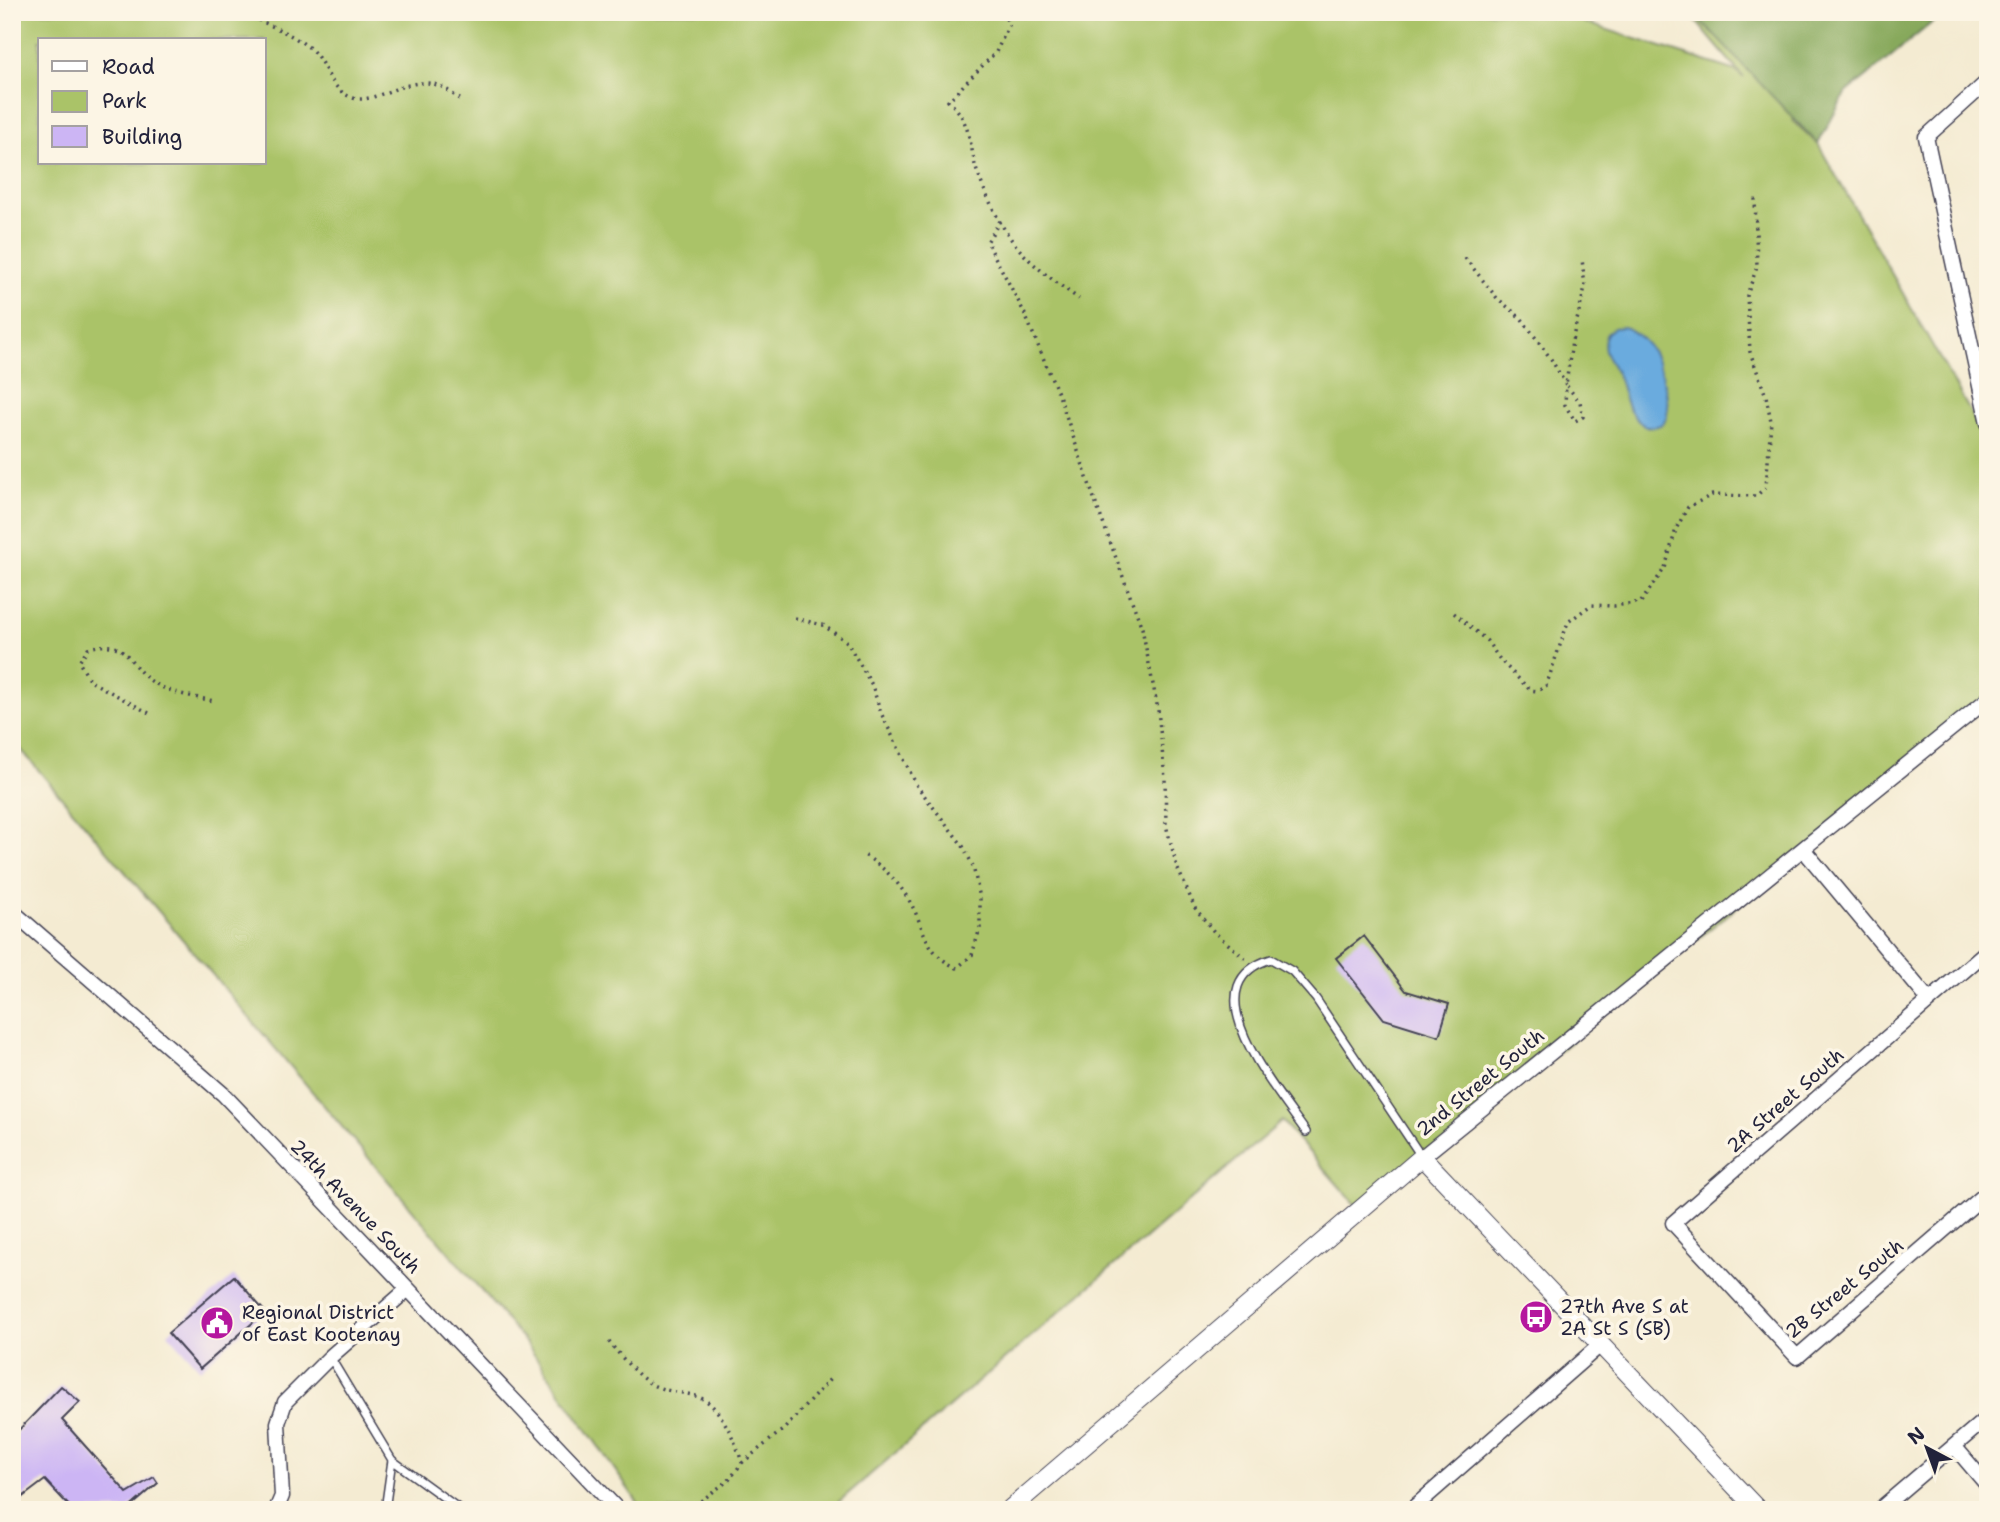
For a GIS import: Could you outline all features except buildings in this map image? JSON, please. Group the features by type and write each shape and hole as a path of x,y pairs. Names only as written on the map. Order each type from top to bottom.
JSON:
{"street":[{"path":"1988,82 1926,137 1988,422"},
{"name":"2nd Street South","path":"1009,1510 1422,1157 1988,699"},
{"path":"1803,849 1928,999"},
{"name":"24th Avenue South","path":"12,911 223,1094 618,1510"},
{"name":"2A Street South","path":"1732,1285 1672,1223 1928,999 1988,950"},
{"path":"1422,1157 1758,1510"},
{"name":"2B Street South","path":"1732,1285 1797,1357 1987,1194"},
{"path":"276,1510 282,1496 278,1423 285,1402 330,1357 408,1289"},
{"path":"1411,1510 1599,1346"},
{"path":"1879,1510 1988,1417"},
{"path":"1954,1446 1988,1486"}],"lane":[{"path":"1306,1132 1257,1060 1235,1013 1235,991 1241,977 1253,965 1271,959 1292,971 1316,999 1422,1157"},
{"path":"330,1357 392,1460 461,1510"},
{"path":"385,1510 392,1460"}],"path":[{"path":"239,12 310,47 334,87 354,99 374,96 416,82 438,85 460,99"},
{"path":"1003,12 1009,25 996,52 948,102 955,106 971,137 976,166 1000,221 1030,263 1079,299"},
{"path":"1454,613 1487,641 1501,661 1530,690 1538,691 1546,686 1567,622 1591,606 1641,602 1665,568 1676,529 1688,507 1712,495 1756,496 1766,487 1771,421 1766,396 1750,352 1747,295 1757,267 1755,196"},
{"path":"1000,221 987,242 1024,312 1060,398 1142,628 1158,710 1165,778 1166,825 1177,867 1195,908 1215,933 1253,965"},
{"path":"1465,258 1497,298 1522,319 1566,385 1580,402 1583,417 1574,421 1565,405 1566,385 1572,341 1585,287 1582,259"},
{"path":"796,618 823,625 847,642 872,685 881,713 917,786 963,846 973,866 980,898 980,928 972,955 957,968 943,962 925,939 909,899 885,868 864,855"},
{"path":"149,713 90,681 79,662 88,648 106,644 123,650 155,684 181,694 214,701"},
{"path":"609,1342 649,1383 669,1392 705,1399 737,1445 742,1463"},
{"path":"694,1506 729,1480 742,1463 785,1428 832,1377"}],"green space":[{"path":"12,12 1575,12 1583,22 1736,71 1744,78 1688,12 1919,12 1793,121 1818,144 1988,443 1988,704 1361,1211 1282,1121 829,1510 643,1510 526,1343 12,739"},
{"path":"1692,12 1945,12 1845,94 1818,144"}],"water":[{"path":"1623,327 1646,343 1659,367 1667,410 1666,418 1658,426 1646,427 1633,415 1626,403 1617,374 1606,355 1604,345 1607,333 1614,328"}],"place":[{"name":"27th Ave S at 2A St S (SB)","path":"1536,1317"},
{"name":"Regional District of East Kootenay","path":"217,1323"}]}
